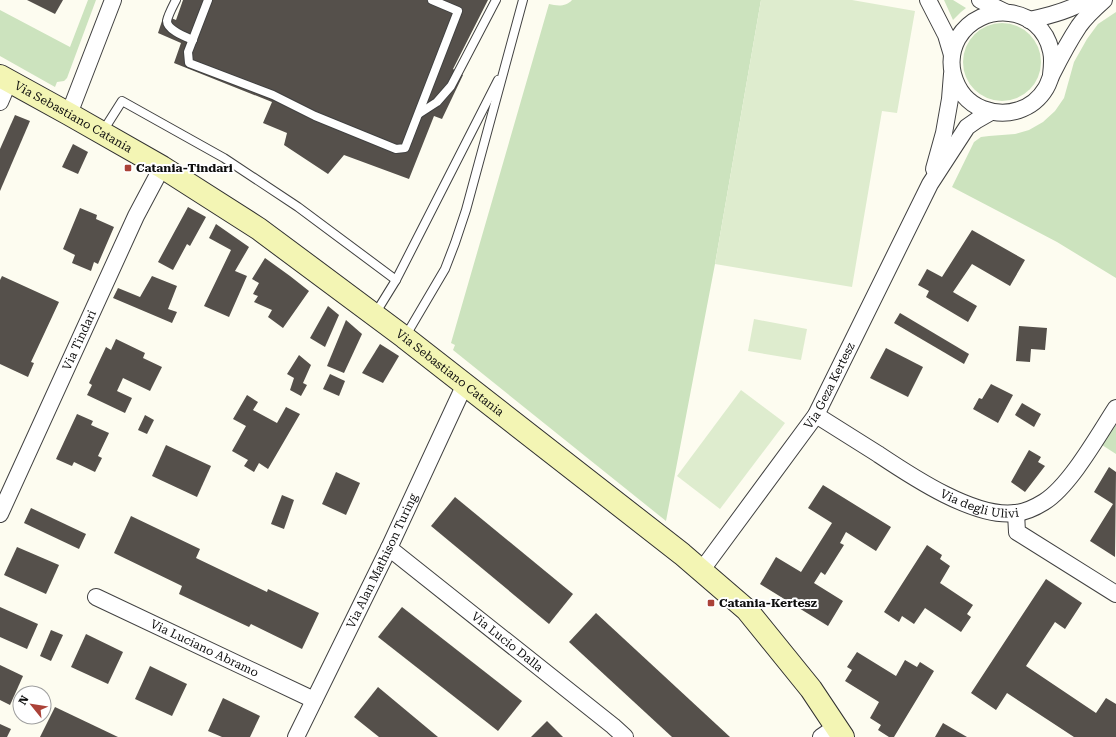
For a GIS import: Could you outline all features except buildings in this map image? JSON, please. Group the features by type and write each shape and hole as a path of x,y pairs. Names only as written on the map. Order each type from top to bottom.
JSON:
{"main road":[{"name":"Via Sebastiano Catania","path":"5,79 162,167 259,229 465,384 682,554 747,610 811,688 834,733"}],"street":[{"path":"69,114 113,0"},
{"path":"928,0 946,35 955,81 961,92 969,101 979,108 991,112 1004,113 1017,111 1028,106 1039,97 1079,26 1104,0"},
{"path":"980,0 1005,12"},
{"path":"1029,20 1046,17 1064,11 1087,0"},
{"path":"930,184 944,133 950,99 952,62 956,43 962,32 970,23 993,13 1005,12 1018,14 1029,20 1039,28 1046,38 1051,50 1053,62 1051,75"},
{"path":"0,102 5,79"},
{"path":"930,184 968,127 991,112"},
{"name":"Via Tindari","path":"0,514 136,216 162,167"},
{"name":"Via Geza Kertesz","path":"701,571 816,415 930,184"},
{"name":"Via Alan Mathison Turing","path":"301,735 314,700 390,548 465,384"},
{"name":"Via degli Ulivi","path":"816,415 917,479 965,504 988,511 1016,513 1032,508 1054,495 1075,470 1116,408"},
{"path":"1016,513 1017,532 1116,594"},
{"name":"Via Lucio Dalla","path":"390,548 607,721 624,737"},
{"name":"Via Luciano Abramo","path":"96,597 314,700"}],"lane":[{"path":"176,0 167,22 168,26 193,40"},
{"path":"208,0 188,52 189,63 273,95 314,116 396,149 405,148 458,11 432,0"},
{"path":"419,114 437,102 451,86 496,0"},
{"path":"404,338 445,269 456,243 523,0"},
{"path":"374,315 396,280 506,63"},
{"path":"102,133 122,102 224,158 298,207 396,280"}],"green space":[{"path":"88,0 96,0 67,78 64,81 57,82 55,87 0,56 0,10 70,47"},
{"path":"572,0 761,0 715,264 666,521 453,350 455,345 451,343 549,4 564,5"},
{"path":"761,0 852,0 915,11 897,113 882,111 852,287 715,264"},
{"path":"944,0 953,0 966,8 953,20"},
{"path":"1116,12 1116,278 1057,242 952,187 974,142 981,137 1015,134 1029,130 1043,122 1055,111 1064,98 1074,62 1087,39 1098,24"},
{"path":"994,23 1010,23 1024,29 1035,40 1041,54 1041,70 1035,84 1024,95 1010,101 994,101 980,95 969,84 963,70 963,54 969,40 980,29"},
{"path":"754,319 807,329 801,360 748,351"},
{"path":"741,390 785,423 720,509 677,476"},
{"path":"1116,425 1116,454 1102,445"}],"place":[{"name":"Catania-Tindari","path":"128,168"},
{"name":"Catania-Kertesz","path":"711,603"}]}
